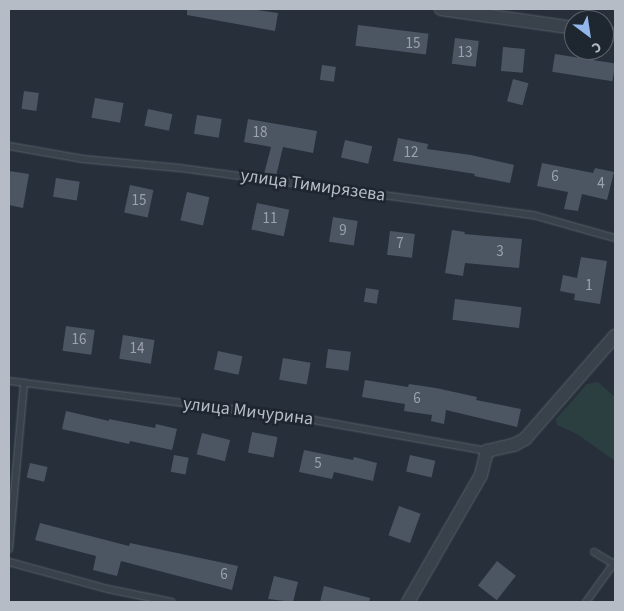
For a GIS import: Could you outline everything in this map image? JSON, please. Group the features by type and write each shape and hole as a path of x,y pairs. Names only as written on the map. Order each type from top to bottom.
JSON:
{"street":[{"path":"441,9 564,27"},
{"path":"408,602 481,475 487,451 514,445 525,438 615,336"}],"lane":[{"name":"улица Тимирязева","path":"9,146 83,159 216,173 533,215 615,238"},
{"name":"улица Мичурина","path":"9,381 308,418 487,451"},
{"path":"9,549 24,383"},
{"path":"586,602 614,563 594,552"},
{"path":"9,562 108,588 172,602"}],"shaded area":[{"path":"598,382 615,397 615,461 577,434 557,425 556,419 587,384"}],"building":[{"path":"187,9 251,9 278,13 275,31 187,15"},
{"path":"358,25 428,34 426,54 355,46"},
{"path":"455,38 479,41 476,67 452,64"},
{"path":"503,47 525,49 523,73 501,71"},
{"path":"555,54 564,55 564,60 593,60 615,64 612,81 552,72"},
{"path":"322,65 336,67 334,82 320,80"},
{"path":"513,79 528,83 523,105 507,101"},
{"path":"24,91 39,93 36,111 21,109"},
{"path":"95,98 124,103 120,123 92,118"},
{"path":"148,109 172,114 169,131 144,126"},
{"path":"197,115 222,119 219,138 194,134"},
{"path":"248,119 317,131 313,153 283,147 276,176 264,174 271,147 244,142"},
{"path":"398,138 428,144 427,149 471,155 514,165 510,183 474,176 475,174 393,161"},
{"path":"345,140 372,146 368,164 341,158"},
{"path":"542,163 593,173 595,168 614,172 607,200 582,194 578,211 564,209 568,192 537,186"},
{"path":"9,171 29,174 23,208 9,205"},
{"path":"56,178 80,182 77,201 53,197"},
{"path":"130,185 153,190 148,217 124,212"},
{"path":"187,192 209,197 203,225 180,220"},
{"path":"257,203 289,210 284,236 251,229"},
{"path":"333,217 358,221 354,246 329,242"},
{"path":"452,230 465,232 464,234 522,239 519,268 465,263 463,276 445,273"},
{"path":"390,231 415,234 412,258 387,255"},
{"path":"581,257 607,261 600,304 574,300 575,294 560,291 563,275 577,278"},
{"path":"366,288 379,290 377,304 364,302"},
{"path":"455,299 522,307 519,328 452,320"},
{"path":"66,326 95,330 91,355 63,351"},
{"path":"123,335 155,340 151,364 119,359"},
{"path":"328,349 351,352 349,371 326,368"},
{"path":"218,351 242,356 239,375 214,370"},
{"path":"283,358 311,363 307,385 279,380"},
{"path":"365,380 408,387 409,384 436,388 477,397 476,400 521,409 517,427 446,410 444,424 431,421 432,415 404,411 405,404 362,397"},
{"path":"66,411 109,421 109,419 155,428 156,424 177,429 172,450 130,441 129,444 62,429"},
{"path":"252,432 278,437 274,458 248,453"},
{"path":"202,433 230,440 225,461 197,454"},
{"path":"304,450 353,460 354,457 377,463 373,481 334,472 332,479 299,472"},
{"path":"174,455 189,458 185,475 171,472"},
{"path":"410,455 435,461 432,477 406,472"},
{"path":"30,463 48,467 44,482 27,478"},
{"path":"399,506 421,514 410,543 388,535"},
{"path":"40,523 129,546 130,543 238,566 232,590 121,561 117,576 93,570 96,556 35,540"},
{"path":"497,561 516,576 497,600 478,585"},
{"path":"274,576 298,582 293,602 268,599"},
{"path":"324,586 370,598 369,602 320,602"}]}
